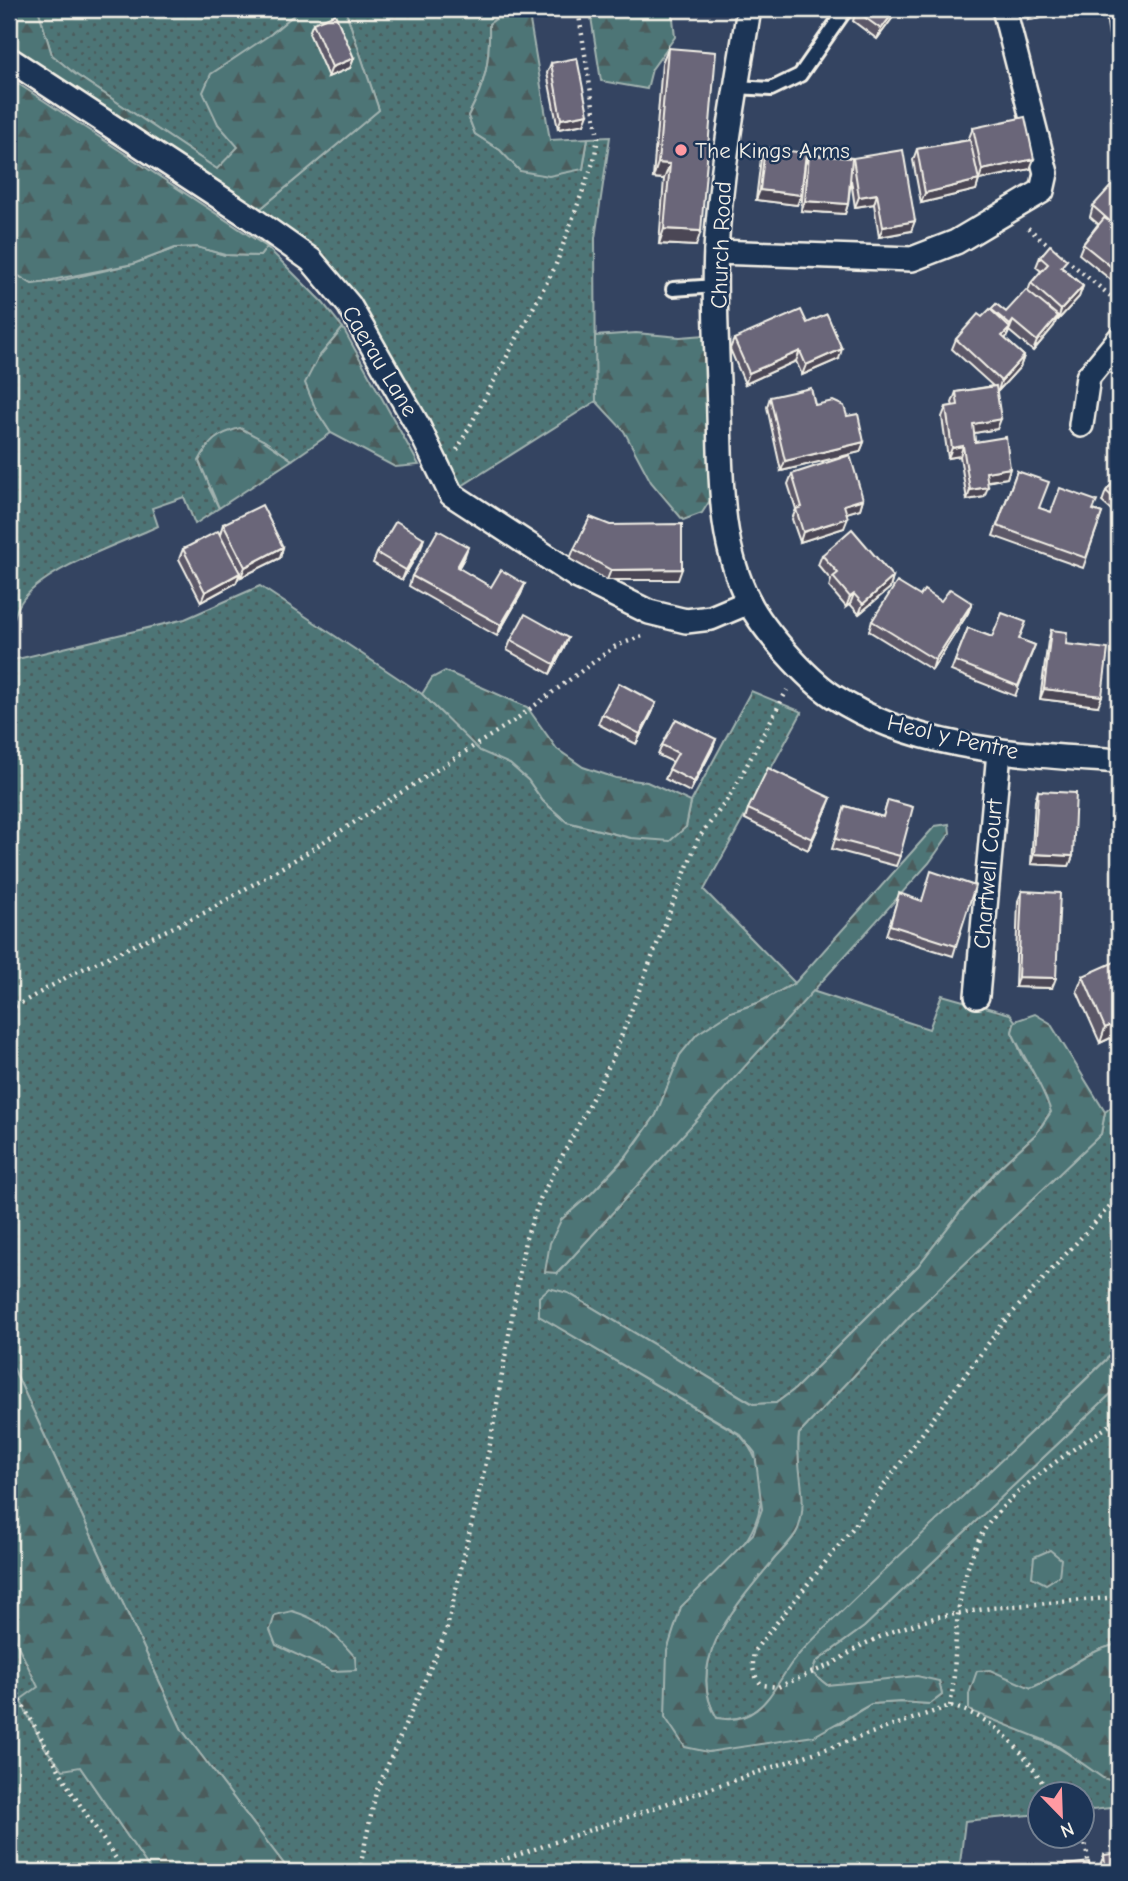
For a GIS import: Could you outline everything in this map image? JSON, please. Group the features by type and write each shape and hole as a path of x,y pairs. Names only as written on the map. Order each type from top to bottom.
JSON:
{"street":[{"name":"Church Road","path":"719,399 716,252 725,155 750,9"},
{"path":"716,252 912,259 956,242 1042,191 1046,173 1004,9"},
{"name":"Caerau Lane","path":"9,59 311,260 349,305 418,426 451,494 578,577 649,612 686,621 711,618 749,603"},
{"path":"1081,425 1088,377 1119,339"},
{"name":"Heol y Pentre","path":"719,399 723,514 733,560 749,603 799,668 832,695 873,718 908,731 999,752 1119,761"},
{"name":"Chartwell Court","path":"977,996 999,752"}],"lane":[{"path":"736,87 771,89 800,75 846,9"},
{"path":"673,289 716,286"}],"path":[{"path":"442,475 489,394 555,267 594,160 598,138 578,9"},
{"path":"1008,212 1119,303"},
{"path":"9,1010 74,973 206,912 303,855 515,720 614,647 634,640 672,618"},
{"path":"359,1872 376,1792 446,1632 489,1450 525,1241 540,1199 612,1060 698,839 732,793 799,668"},
{"path":"1119,1196 1004,1322 852,1529 754,1651 755,1677 762,1685 778,1687 832,1664 862,1645 893,1631 958,1614 991,1608 1119,1597"},
{"path":"950,1706 958,1614 969,1562 984,1530 1009,1501 1050,1467 1119,1420"},
{"path":"9,1653 15,1668 15,1687 20,1700 72,1793 125,1872"},
{"path":"468,1872 950,1706 969,1710 1009,1738 1028,1758 1041,1780"},
{"path":"1087,1850 1090,1872"}],"green space":[{"path":"9,9 38,9 52,55 75,74 217,169 238,147 218,124 203,92 211,74 271,34 301,9 345,9 379,110 259,210 9,44"},
{"path":"38,9 301,9 271,34 218,124 239,147 217,169 75,74 52,55"},
{"path":"345,9 509,9 489,24 486,72 468,116 475,134 500,150 520,171 583,169 588,138 610,137 595,238 596,401 457,489 418,402 363,314 259,210 379,110"},
{"path":"509,9 528,9 550,140 588,138 583,169 549,176 520,171 500,150 475,134 468,116 486,72 489,24"},
{"path":"599,9 672,9 675,37 652,69 647,89 601,81 591,17"},
{"path":"9,77 267,247 260,256 225,255 197,247 175,248 133,264 32,284 9,270"},
{"path":"197,247 225,255 260,256 267,247 323,303 343,328 318,358 316,410 331,433 292,460 263,440 209,488 219,508 195,524 184,497 152,508 158,526 68,566 36,586 17,610 9,650 9,270 32,284 59,281 133,264 175,248"},
{"path":"343,328 419,465 395,467 331,433 316,410 305,383 318,358"},
{"path":"636,333 680,337 718,334 721,483 702,513 683,520 651,482 624,431 596,401 595,336"},
{"path":"240,428 292,460 219,508 199,461 215,439"},
{"path":"260,586 422,694 480,750 510,764 528,780 543,801 567,822 631,838 686,827 691,802 751,691 802,712 704,890 795,983 758,1003 731,1012 680,1055 656,1115 626,1156 592,1193 561,1220 558,1273 812,991 929,1029 942,995 1010,1014 1015,1021 1012,1032 1023,1057 1043,1088 1051,1111 1036,1134 999,1168 918,1266 795,1389 776,1403 754,1404 568,1293 539,1316 740,1435 756,1460 761,1489 760,1508 755,1525 735,1555 681,1607 708,1752 840,1723 871,1704 930,1704 942,1695 939,1681 827,1685 812,1673 816,1662 864,1627 1119,1386 1119,1644 1095,1652 1030,1688 1037,1739 1059,1748 1119,1783 1119,1807 1096,1810 1096,1780 1026,1780 1026,1815 965,1821 959,1872 290,1872 182,1730 9,1359 9,661 185,619"},
{"path":"445,671 527,707 557,749 583,767 616,778 647,782 691,802 686,827 670,841 631,838 567,822 543,801 528,780 510,764 480,751 422,694 432,678"},
{"path":"949,824 950,833 929,863 567,1263 557,1273 545,1272 550,1243 561,1220 592,1193 627,1156 656,1115 680,1055 697,1034 731,1012 758,1003 795,983 935,826"},
{"path":"1035,1014 1050,1023 1105,1112 1101,1134 911,1315 799,1434 798,1458 803,1506 798,1529 743,1597 719,1635 710,1656 706,1676 708,1697 717,1718 731,1719 754,1712 770,1696 807,1646 1119,1347 1119,1386 864,1627 816,1662 812,1673 827,1685 917,1676 939,1681 942,1695 930,1704 871,1704 814,1736 708,1752 685,1747 665,1717 667,1651 681,1607 753,1534 762,1509 755,1453 740,1434 539,1316 539,1297 549,1288 568,1293 753,1404 776,1403 795,1389 918,1266 960,1212 999,1168 1036,1134 1051,1112 1012,1032 1015,1021"},
{"path":"1119,1101 1119,1347 792,1663 763,1704 743,1717 717,1718 708,1697 706,1675 711,1654 732,1613 797,1530 801,1506 799,1434 911,1315 1101,1134 1105,1112"},
{"path":"9,1359 182,1730 290,1872 152,1872 80,1767 63,1770 45,1748 20,1700 38,1687 9,1627"},
{"path":"1050,1550 1061,1559 1059,1576 1046,1584 1032,1577 1034,1557"},
{"path":"292,1611 320,1623 334,1635 355,1657 356,1670 332,1671 276,1645 270,1630 275,1615"},
{"path":"9,1627 80,1767 152,1872 9,1872"},
{"path":"1119,1644 1119,1783 1103,1778 1056,1745 969,1710 969,1694 977,1671 990,1670 1031,1688 1095,1652"}],"building":[{"path":"896,9 881,29 856,11"},
{"path":"1110,9 1119,9 1119,52 1117,52"},
{"path":"335,14 354,58 332,67 313,23"},
{"path":"668,48 716,52 701,231 664,229 670,164 658,163"},
{"path":"577,58 588,114 561,119 551,63"},
{"path":"1025,117 1034,159 982,170 973,128"},
{"path":"970,140 979,180 925,193 917,149"},
{"path":"765,148 806,153 801,195 760,190"},
{"path":"903,150 915,221 883,227 877,194 859,197 853,158"},
{"path":"809,155 852,158 848,204 805,201"},
{"path":"1119,177 1119,222 1115,227 1119,230 1119,263 1114,269 1083,244 1104,218 1112,223 1093,206"},
{"path":"1050,245 1067,260 1061,267 1083,286 1061,310 1031,283 1048,264 1040,257"},
{"path":"1026,290 1058,316 1037,341 1013,321 1010,325 991,309 996,304 1006,312"},
{"path":"990,309 1010,328 1002,336 1024,356 1001,381 956,339 978,314 982,317"},
{"path":"801,310 807,323 827,314 842,349 806,365 800,351 749,373 734,339"},
{"path":"996,386 1001,419 973,424 975,442 1006,437 1010,468 986,472 988,487 970,490 963,446 952,448 946,407 958,405 956,392"},
{"path":"811,388 815,405 833,401 844,406 847,416 858,414 864,442 785,461 770,397"},
{"path":"850,455 863,499 844,505 848,518 803,532 796,509 802,507 792,474"},
{"path":"1017,471 1049,482 1039,508 1051,512 1060,488 1097,501 1093,510 1102,513 1086,558 997,526"},
{"path":"1119,476 1119,503 1106,491"},
{"path":"262,505 283,547 245,567 223,524"},
{"path":"590,517 610,525 682,524 682,569 611,570 574,549"},
{"path":"396,521 424,538 406,570 377,553"},
{"path":"852,529 893,577 863,604 854,594 850,597 833,577 838,573 822,555"},
{"path":"438,530 468,547 457,567 491,587 501,570 525,584 501,625 412,576"},
{"path":"218,531 240,573 205,592 183,549"},
{"path":"897,582 920,596 924,590 941,601 950,589 972,603 935,660 872,621"},
{"path":"1002,613 1026,622 1019,639 1035,645 1018,686 955,661 968,628 992,637"},
{"path":"525,614 568,638 554,664 511,640"},
{"path":"1051,630 1067,632 1066,644 1108,649 1102,696 1044,689"},
{"path":"619,683 656,703 640,734 602,714"},
{"path":"676,719 716,739 694,782 669,769 678,753 662,745"},
{"path":"768,768 831,798 812,839 748,809"},
{"path":"1038,791 1076,793 1073,856 1034,854"},
{"path":"888,800 913,807 900,856 836,839 845,806 883,817"},
{"path":"931,871 975,886 956,946 890,925 899,893 922,901"},
{"path":"1022,891 1060,893 1056,978 1018,977"},
{"path":"1119,960 1119,1022 1105,1028 1083,976"},
{"path":"1119,1853 1119,1872 1106,1872 1104,1855"},
{"path":"1089,1862 1090,1872 1012,1872"}],"place":[{"name":"The Kings Arms","path":"681,150"}]}
